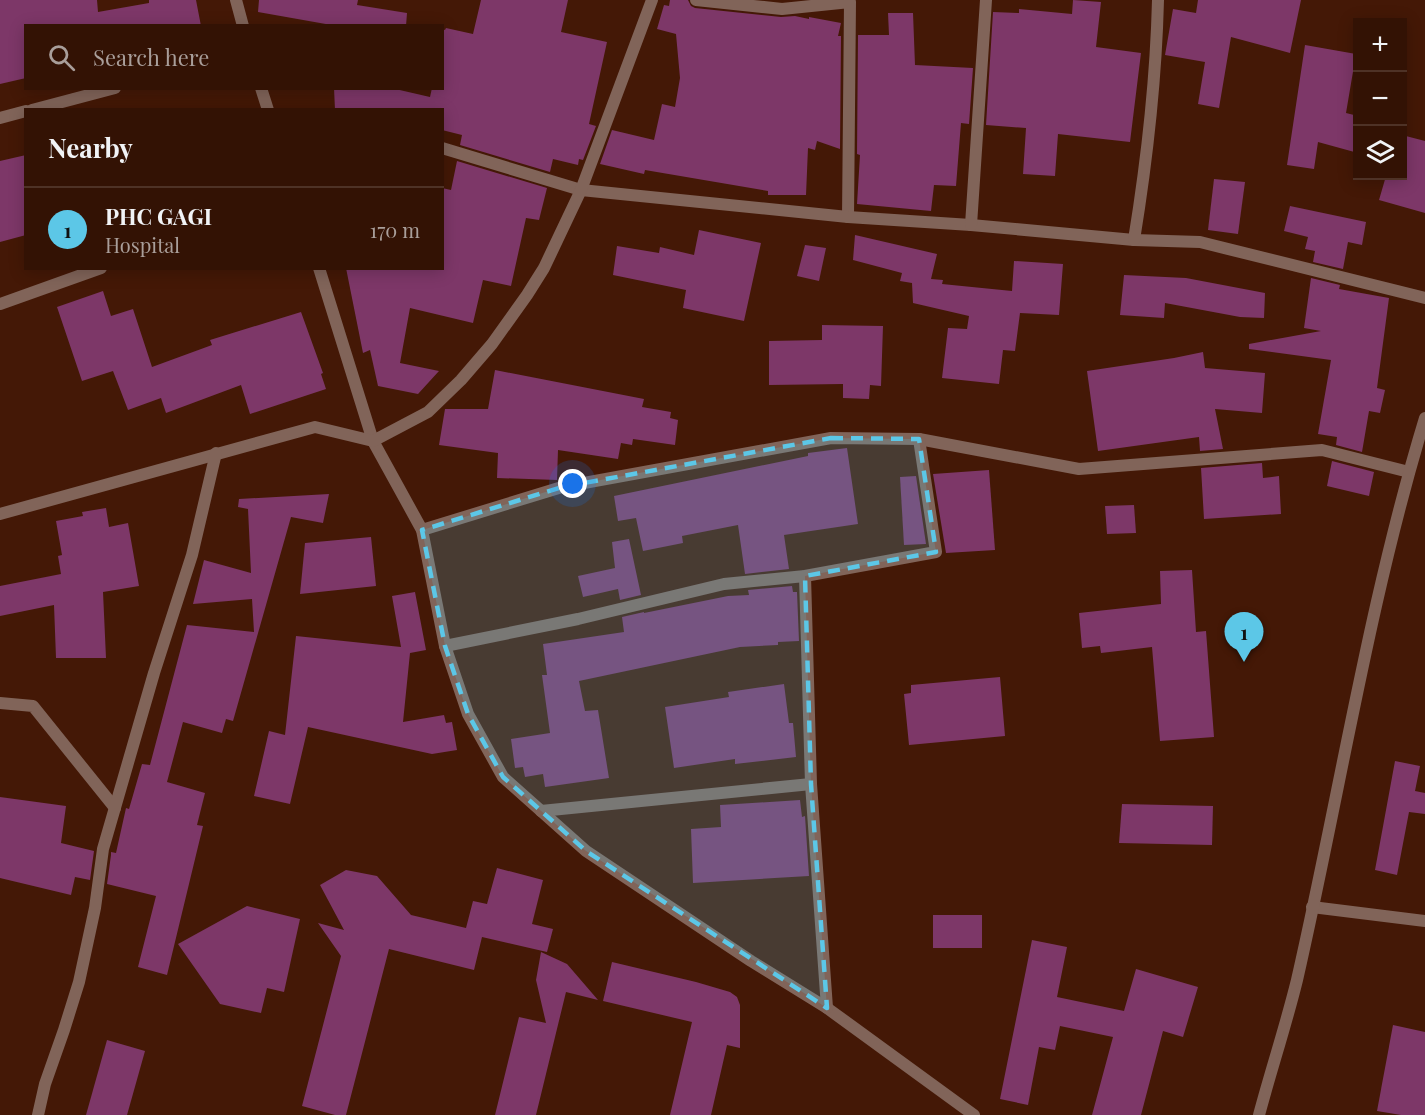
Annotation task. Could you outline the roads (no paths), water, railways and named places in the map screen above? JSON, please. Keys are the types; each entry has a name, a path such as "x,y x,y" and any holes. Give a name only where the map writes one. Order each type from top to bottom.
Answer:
{"street":[{"path":"236,0 242,24"},
{"path":"0,514 315,427 373,441 428,412 461,380 492,344 544,268 581,190 652,0"},
{"path":"696,0 782,9 850,2 848,217"},
{"path":"971,225 986,0"},
{"path":"1134,240 1151,124 1158,0"},
{"path":"40,108 107,90"},
{"path":"262,90 267,108"},
{"path":"0,118 24,112"},
{"path":"444,149 581,190 848,217 971,225 1134,240 1200,242 1425,298"},
{"path":"0,304 95,270"},
{"path":"321,270 373,441 422,530 445,646 468,714 503,777 586,851 751,961 827,1008 974,1115"},
{"path":"1259,1115 1296,981 1363,657 1409,472 1425,418"},
{"path":"422,530 574,485 831,438 919,439 1079,469 1322,450 1409,472"},
{"path":"445,646 578,619 724,584 805,576 936,552 919,439"},
{"path":"38,1115 45,1084 79,982 103,849 154,673 192,555 216,453"},
{"path":"805,576 811,784 827,1008"},
{"path":"0,703 33,706 115,808"},
{"path":"541,811 811,784"},
{"path":"1311,907 1425,921"}],"place":[{"name":"PHC GAGI","path":"1244,662"}]}
